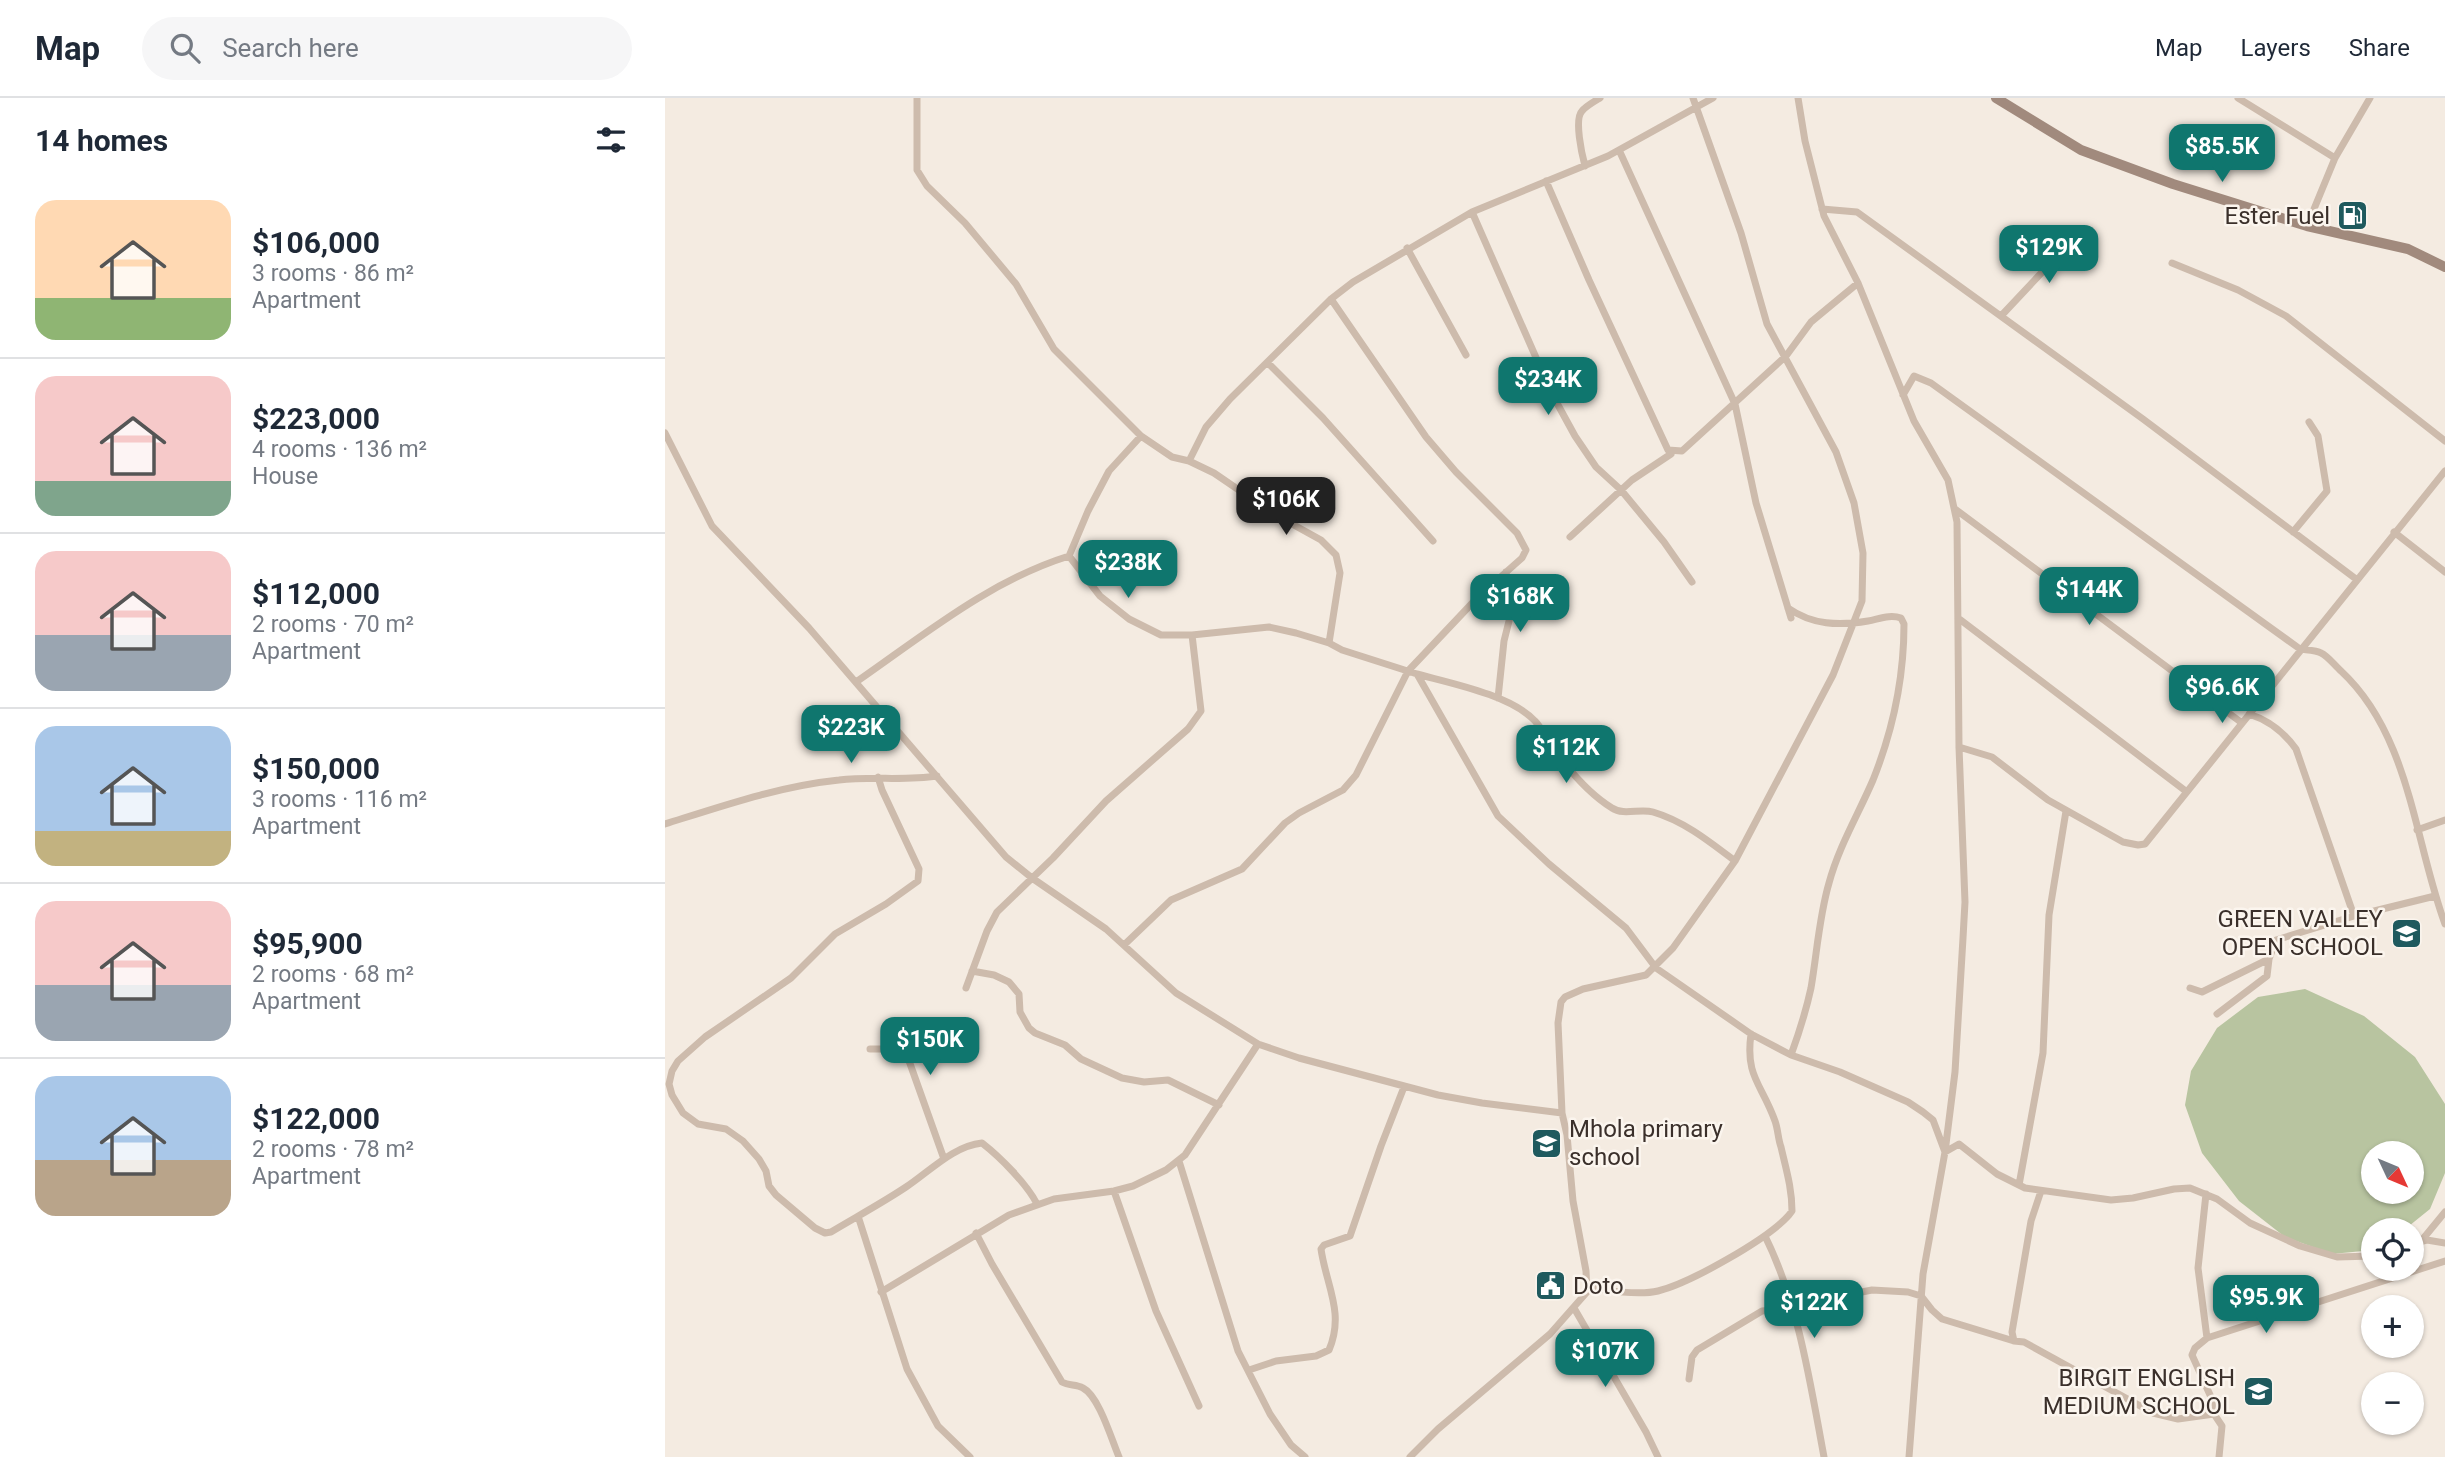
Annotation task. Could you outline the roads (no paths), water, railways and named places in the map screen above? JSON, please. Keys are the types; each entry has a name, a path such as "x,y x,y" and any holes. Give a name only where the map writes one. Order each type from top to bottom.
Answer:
{"main road":[{"path":"1996,98 2081,150 2173,184 2307,226 2408,249 2445,267"}],"street":[{"path":"917,98 917,170 927,186 965,223 1016,284 1054,349 1141,436 1172,457 1189,461 1230,483 1333,550 1340,563 1340,573 1329,643"},
{"path":"1585,166 1581,152 1579,116 1582,110 1601,98"},
{"path":"1410,1457 1438,1429 1550,1334 1587,1292 1562,1113 1558,1023 1561,1002 1565,997 1583,989 1640,978 1656,968 1673,948 1735,861 1833,676 1862,601 1863,553 1854,503 1836,452 1767,324 1741,233 1693,98"},
{"path":"1189,461 1206,427 1230,399 1331,299 1353,282 1472,212 1619,150 1713,98"},
{"path":"1798,98 1805,141 1822,209 1858,283 1914,421 1948,480 1957,522 1959,747 1965,902 1955,1072 1945,1152 1921,1296 1909,1457"},
{"path":"2238,98 2335,158"},
{"path":"2307,226 2335,158 2370,98"},
{"path":"1619,150 1735,404 1756,503 1791,618"},
{"path":"1546,181 1599,303 1671,454 1632,480 1570,537"},
{"path":"1822,209 1857,212 2143,419 2356,579"},
{"path":"1472,212 1552,394 1575,436 1596,467 1621,490 1664,542 1692,582"},
{"path":"2001,316 2046,268 2089,244"},
{"path":"1407,248 1466,355"},
{"path":"2172,263 2238,290 2285,316 2445,441"},
{"path":"1668,450 1682,451 1786,356 1811,322 1858,283"},
{"path":"1123,945 1171,900 1242,869 1293,816 1347,787 1363,763 1408,671 1478,597 1525,554 1523,541 1426,437 1331,299"},
{"path":"1268,363 1323,418 1433,541"},
{"path":"1903,395 1914,376 1931,383 2300,649 2321,653 2357,686 2377,714 2394,751 2445,924"},
{"path":"2293,532 2327,491 2318,436 2309,422"},
{"path":"665,433 712,526 856,682 1006,857 1091,918 1176,993 1258,1044 1299,1058 1404,1087 1482,1103 1562,1113"},
{"path":"856,682 956,610 1028,572 1069,556 1109,471 1141,436"},
{"path":"1959,747 1992,757 2066,811 2123,842 2145,844 2445,471"},
{"path":"1954,509 2242,723"},
{"path":"2394,533 2445,572"},
{"path":"1069,556 1100,596 1129,619 1161,635 1192,635 1269,627 1329,643 1417,674 1472,688 1498,698 1534,720 1554,750 1582,782 1612,809 1661,814 1695,832 1735,861"},
{"path":"1498,698 1504,641 1512,609 1506,572"},
{"path":"1788,608 1804,620 1835,624 1854,623 1893,615 1901,618 1904,624 1903,671 1891,727 1873,780 1842,845 1828,884 1811,987 1791,1055"},
{"path":"1958,618 2187,792"},
{"path":"966,988 994,916 1106,801 1188,729 1199,715 1192,635"},
{"path":"1417,674 1498,816 1549,864 1626,928 1656,968 1751,1034 1791,1055 1840,1072 1923,1112 1933,1120 1945,1152"},
{"path":"2249,714 2262,717 2287,737 2296,749 2354,916"},
{"path":"665,824 771,793 837,780 921,778 937,775"},
{"path":"878,777 919,869 918,881 886,904 835,934 791,978 705,1037 671,1070 669,1084 672,1095 683,1113 698,1124 726,1129 749,1147 765,1168 770,1188 784,1203 825,1233 905,1188 944,1159 974,1144 982,1143 1032,1194 1037,1204"},
{"path":"2019,1185 2043,1052 2049,915 2066,811"},
{"path":"2417,830 2445,820"},
{"path":"2217,1014 2267,976 2269,959 2276,940 2354,916 2435,896"},
{"path":"2190,988 2202,992 2269,959"},
{"path":"972,971 994,975 1009,982 1019,994 1020,1012 1029,1028 1065,1045 1081,1059 1122,1078 1144,1082 1168,1080 1219,1105"},
{"path":"1588,1285 1601,1290 1655,1292 1671,1287 1765,1236 1791,1213 1792,1194 1775,1121 1758,1089 1751,1066 1751,1034"},
{"path":"881,1292 1009,1215 1054,1199 1114,1191 1142,1182 1179,1161 1258,1044"},
{"path":"870,1049 898,1049 908,1058 944,1159"},
{"path":"1248,1370 1329,1350 1335,1331 1336,1305 1321,1249 1324,1245 1350,1236 1404,1087"},
{"path":"1945,1152 1959,1144 1986,1166 2019,1185 2041,1191 2111,1200 2182,1188 2206,1194 2250,1223 2300,1246 2337,1257 2361,1256"},
{"path":"1179,1161 1232,1332 1248,1370 1270,1415 1291,1445 1305,1457"},
{"path":"1114,1191 1156,1311 1199,1406"},
{"path":"2014,1341 2012,1332 2031,1221 2041,1191"},
{"path":"2206,1194 2198,1268 2207,1338"},
{"path":"2424,1238 2445,1212"},
{"path":"857,1216 907,1369 938,1426 969,1457"},
{"path":"976,1233 1062,1382 1081,1387 1090,1394 1119,1457"},
{"path":"1765,1236 1780,1266 1794,1309 1824,1457"},
{"path":"2424,1240 2445,1243"},
{"path":"2219,1457 2223,1426 2214,1414 2215,1406 2192,1355 2195,1348 2207,1338 2445,1261"},
{"path":"1689,1379 1692,1357 1701,1347 1762,1311 1794,1309 1833,1297 1872,1290 1908,1292 1921,1296 1942,1319 2024,1342 2154,1413 2178,1419 2214,1414"},
{"path":"1574,1308 1658,1457"}],"place":[{"name":"Ester Fuel","path":"2353,216"},
{"name":"GREEN VALLEY OPEN SCHOOL","path":"2406,933"},
{"name":"Mhola primary school","path":"1546,1143"},
{"name":"Doto","path":"1550,1286"},
{"name":"BIRGIT ENGLISH MEDIUM SCHOOL","path":"2258,1392"}]}
